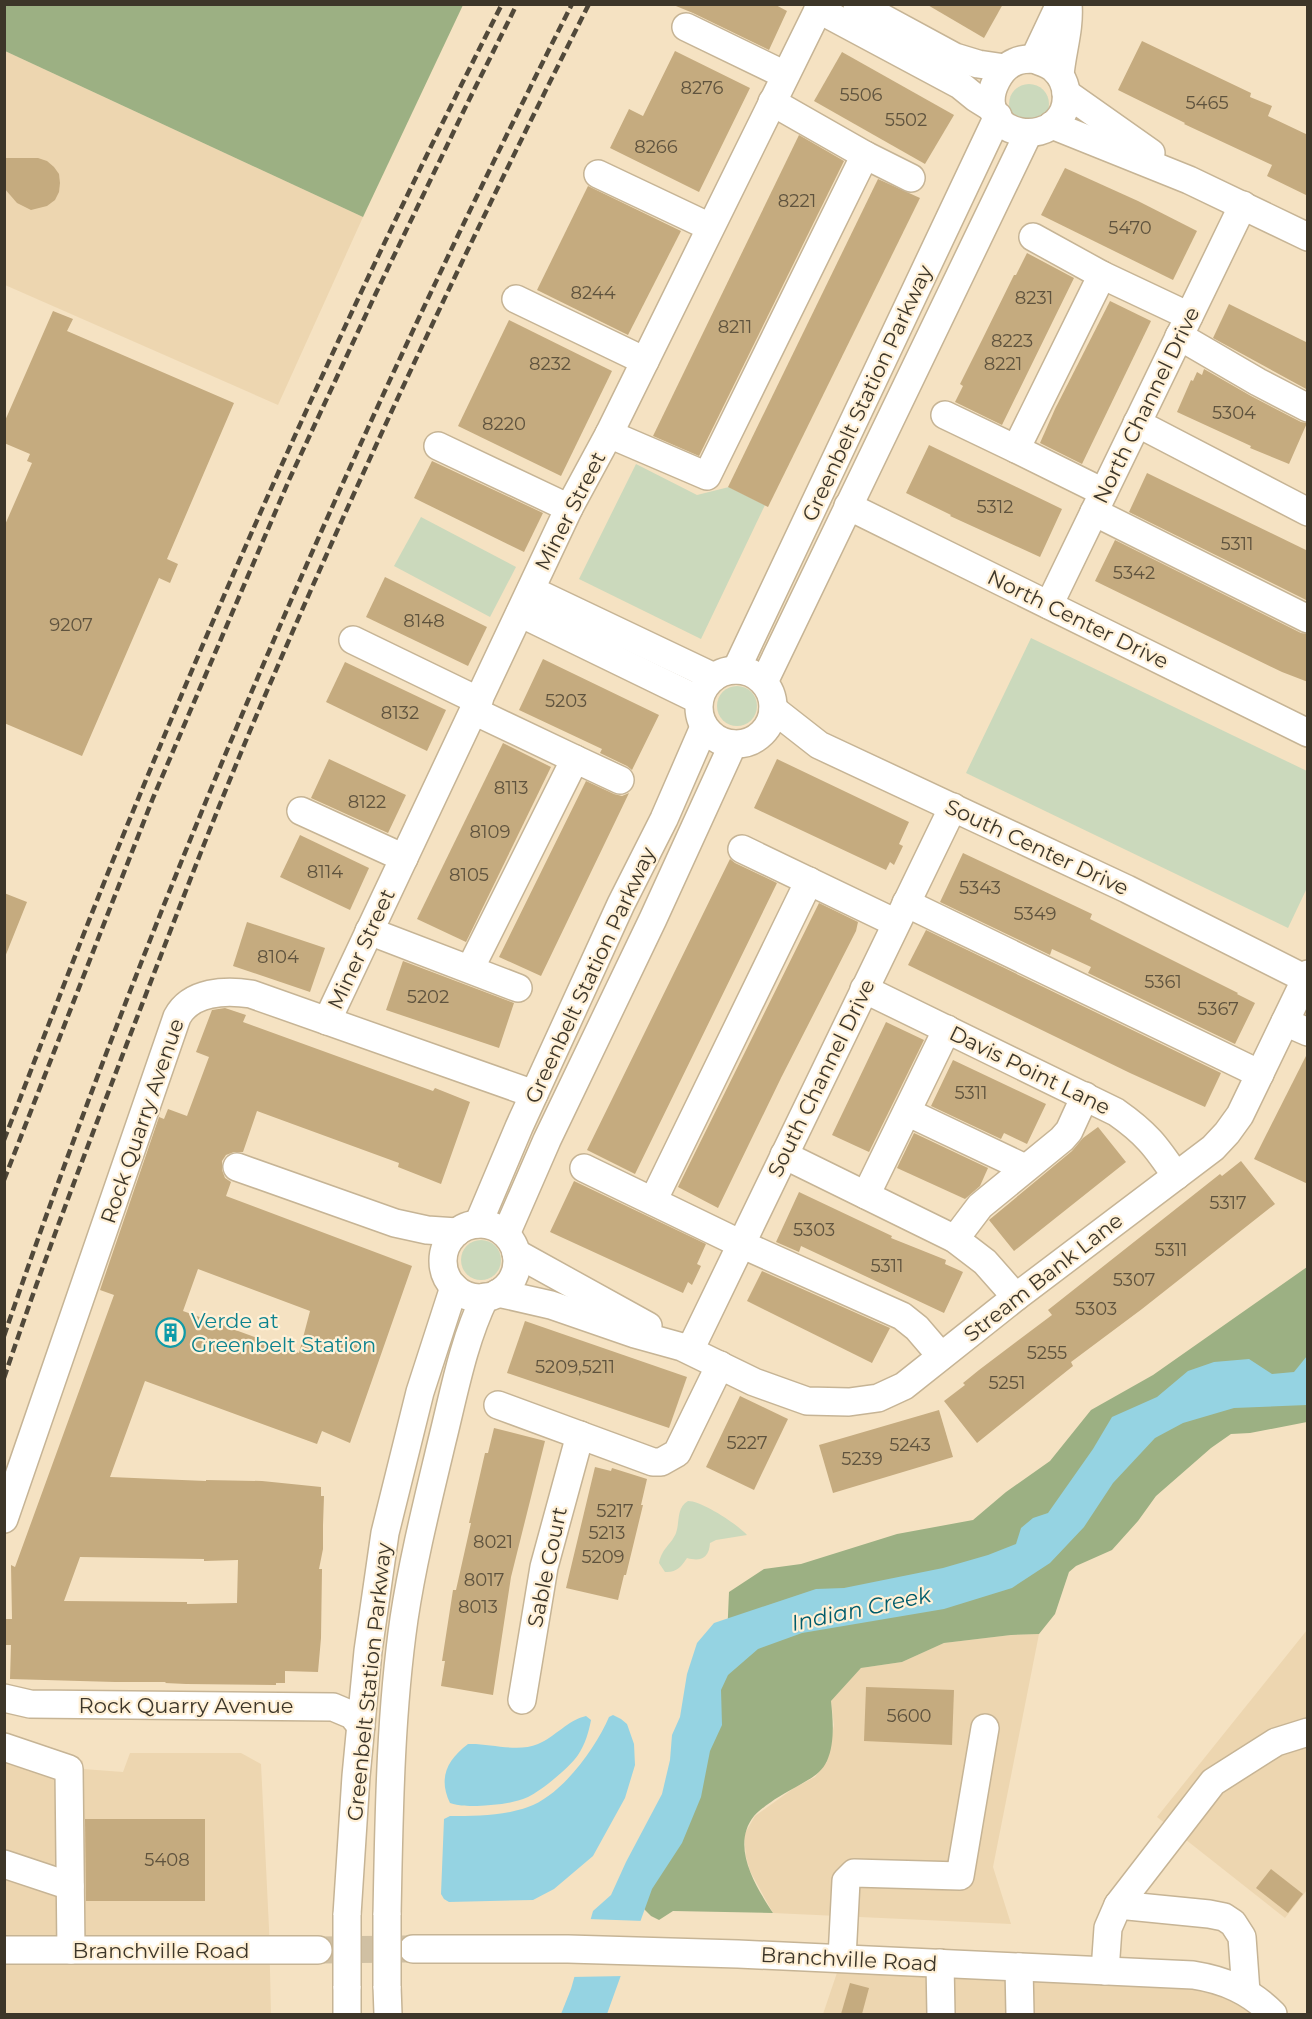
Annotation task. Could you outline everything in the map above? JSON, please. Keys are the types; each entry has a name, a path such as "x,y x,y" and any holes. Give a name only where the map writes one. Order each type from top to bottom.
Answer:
{"street":[{"path":"857,4 955,57 978,64 1005,68"},
{"path":"1034,59 1059,4"},
{"path":"819,7 960,85 995,112 1006,126 1015,131 1040,129 1056,122 1064,112 1062,58 1069,23 1068,4"},
{"name":"Miner Street","path":"327,1021 569,508 609,434 819,7"},
{"path":"686,27 785,75"},
{"path":"995,112 992,94 1005,68 1015,62 1034,59 1053,67 1063,84 1189,180"},
{"path":"771,102 911,178"},
{"name":"Greenbelt Station Parkway","path":"725,674 995,112"},
{"path":"1040,129 1189,180 1308,237"},
{"name":"Greenbelt Station Parkway","path":"764,682 848,506 1040,129"},
{"path":"609,434 708,476 865,155"},
{"path":"598,174 710,227"},
{"name":"North Channel Drive","path":"1049,605 1243,205"},
{"path":"1033,237 1102,275 1184,326 1258,382 1308,408"},
{"path":"1016,449 1102,275"},
{"path":"516,299 645,361"},
{"path":"945,415 1016,449 1099,502 1308,619"},
{"path":"1137,423 1308,512"},
{"path":"438,446 569,508"},
{"name":"North Center Drive","path":"848,506 1308,733"},
{"path":"526,601 725,674 751,673 764,682 769,690 773,709 770,722 763,733 744,744 733,744 716,739 704,727 699,716 699,700 708,682 725,674"},
{"path":"526,601 699,700"},
{"path":"353,640 575,759 620,780"},
{"name":"South Center Drive","path":"773,709 819,745 1127,889 1307,977"},
{"name":"Greenbelt Station Parkway","path":"467,1228 534,1094 621,904 664,819 704,727"},
{"name":"Greenbelt Station Parkway","path":"511,1244 547,1140 653,919 733,744"},
{"path":"470,969 575,759"},
{"name":"South Channel Drive","path":"686,1348 741,1244 953,807"},
{"path":"301,812 404,858"},
{"path":"742,849 809,881 901,913 1260,1074"},
{"path":"653,1201 809,881"},
{"path":"369,931 518,988"},
{"name":"Stream Bank Lane","path":"511,1244 686,1348 782,1394 822,1403 878,1398 904,1386 1016,1297 1213,1148 1240,1115 1260,1074 1296,1027 1307,977"},
{"name":"Davis Point Lane","path":"864,989 1116,1112 1139,1128 1153,1142 1176,1176"},
{"name":"Rock Quarry Avenue","path":"4,1519 182,1008 197,999 232,991 251,994 534,1094"},
{"path":"866,1195 947,1029"},
{"path":"955,1239 980,1206 1066,1135 1085,1096"},
{"path":"907,1112 1025,1168"},
{"path":"784,1155 955,1239 985,1262 1016,1297"},
{"path":"237,1167 395,1224 427,1230 493,1226 511,1244 515,1273 509,1284 492,1295 469,1296 454,1287 446,1274 443,1260 447,1245 467,1228"},
{"path":"584,1168 741,1244 902,1316 917,1328 941,1356"},
{"path":"395,1224 443,1260"},
{"name":"Greenbelt Station Parkway","path":"347,2014 347,1915 361,1726 371,1630 386,1533 420,1392 454,1287"},
{"name":"Greenbelt Station Parkway","path":"388,2014 387,1915 390,1777 405,1618 420,1536 467,1344 492,1295"},
{"name":"Stream Bank Lane","path":"492,1295 551,1305 636,1334 686,1348"},
{"path":"498,1406 661,1462 677,1454 720,1365"},
{"name":"Sable Court","path":"522,1700 544,1567 580,1435"},
{"name":"Rock Quarry Avenue","path":"4,1698 30,1704 333,1707 352,1715 361,1726"},
{"path":"842,1959 846,1881 854,1873 960,1876 985,1728"},
{"path":"1105,1971 1109,1923 1118,1905 1213,1782 1276,1742 1308,1732"},
{"path":"4,1747 69,1769 70,1950"},
{"path":"4,1864 70,1886"},
{"path":"1118,1905 1200,1912 1224,1917 1233,1923 1242,1936 1246,1992"},
{"name":"Branchville Road","path":"413,1949 568,1949 940,1963 1211,1978 1246,1992 1273,2014"},
{"name":"Branchville Road","path":"4,1950 318,1950"},
{"path":"940,1963 941,2014"},
{"path":"1019,1967 1020,2014"}],"shaded area":[{"path":"5,51 363,217 278,405 5,285"},
{"path":"1307,1630 1307,1890 1285,1918 1157,1817"},
{"path":"1039,1634 993,1867 1011,1924 773,1913 750,1871 744,1835 755,1816 794,1788 815,1777 827,1762 834,1725 831,1701 861,1668 902,1662 944,1643"},
{"path":"5,1734 83,1761 83,1769 123,1772 130,1753 241,1753 261,1764 271,2014 5,2014"},
{"path":"842,1958 1193,1975 1273,2014 823,2014"}],"green space":[{"path":"5,4 463,5 363,217 5,51"},
{"path":"1029,84 1043,90 1049,104 1043,118 1029,124 1015,118 1009,104 1015,90"},
{"path":"636,464 697,495 729,487 765,505 701,639 579,579"},
{"path":"421,517 516,567 490,617 394,566"},
{"path":"1031,638 1307,771 1307,888 1288,928 966,773"},
{"path":"737,686 751,692 757,706 751,720 737,726 723,720 717,706 723,692"},
{"path":"481,1240 495,1246 501,1260 495,1274 481,1280 467,1274 461,1260 467,1246"},
{"path":"1307,1267 1307,1422 1250,1433 1231,1434 1211,1448 1156,1496 1138,1521 1112,1550 1076,1566 1069,1572 1055,1614 1039,1634 944,1643 902,1662 861,1668 831,1701 832,1739 830,1754 824,1766 814,1776 763,1808 754,1816 747,1828 744,1840 748,1866 759,1891 773,1913 673,1911 659,1920 651,1916 632,1897 726,1661 729,1592 764,1569 801,1564 897,1534 973,1520 1006,1492 1050,1461 1091,1410 1153,1375"},
{"path":"688,1501 719,1514 747,1535 716,1540 710,1543 708,1552 703,1558 687,1558 678,1569 665,1572 659,1563 660,1558 676,1533 680,1511"}],"water":[{"name":"Indian Creek","path":"1307,1356 1307,1405 1234,1408 1183,1423 1155,1438 1113,1483 1084,1527 1050,1563 1012,1588 944,1609 802,1633 758,1649 728,1675 721,1690 722,1725 710,1751 701,1797 682,1843 652,1889 607,2014 561,2014 571,1989 593,1911 611,1895 662,1794 670,1760 672,1735 680,1717 687,1674 697,1643 714,1623 816,1589 844,1588 943,1568 1016,1544 1021,1528 1033,1518 1048,1513 1093,1449 1112,1417 1157,1397 1188,1371 1214,1362 1249,1359 1272,1374 1294,1372"},
{"path":"613,1715 627,1724 634,1744 635,1765 625,1798 593,1856 554,1889 533,1900 449,1902 444,1899 441,1894 444,1819 450,1816 480,1816 509,1812 528,1807 553,1793 576,1770 596,1743 609,1717"},
{"path":"586,1716 591,1720 585,1742 578,1755 562,1772 534,1794 496,1805 466,1806 450,1803 445,1785 447,1770 455,1756 468,1744 512,1748 530,1747 544,1741 573,1721"}],"pier":[{"path":"588,1919 644,1921 624,1976 571,1977"}],"building":[{"path":"671,4 774,4 787,11 769,50"},
{"path":"926,4 1003,4 984,38"},
{"path":"1142,41 1251,93 1250,97 1272,106 1268,116 1308,135 1308,196 1267,176 1272,165 1118,90"},
{"path":"675,51 750,88 699,192 610,148 629,109 643,116"},
{"path":"842,52 954,115 925,164 814,101"},
{"path":"799,135 844,161 699,456 653,436"},
{"path":"4,158 38,158 47,161 59,174 59,192 55,200 47,206 31,210 17,203 4,188"},
{"path":"1065,168 1197,231 1173,280 1041,215"},
{"path":"878,179 920,198 768,507 728,487"},
{"path":"588,186 681,231 628,335 537,290"},
{"path":"1027,253 1074,278 1002,425 955,402 963,386 960,384"},
{"path":"1110,301 1151,321 1082,464 1040,443"},
{"path":"1229,304 1308,343 1308,390 1213,338"},
{"path":"53,311 73,319 67,331 234,403 167,559 178,564 170,583 159,578 82,756 4,723 4,527 32,463 27,461 30,454 4,443 4,423"},
{"path":"509,320 612,371 561,476 458,426"},
{"path":"1204,369 1251,396 1307,423 1289,464 1250,448 1251,446 1177,412 1191,380 1193,381 1197,372 1202,375"},
{"path":"929,445 1062,509 1040,557 906,493"},
{"path":"432,461 543,513 524,552 414,498"},
{"path":"1147,473 1308,551 1308,601 1129,512"},
{"path":"1115,540 1301,633 1308,634 1308,682 1282,672 1095,581"},
{"path":"385,577 487,627 468,666 366,617"},
{"path":"543,659 659,715 632,770 600,753 602,749 519,710"},
{"path":"345,662 446,710 427,751 326,702"},
{"path":"503,743 551,767 466,942 417,919"},
{"path":"329,759 406,795 388,833 311,798"},
{"path":"777,759 909,822 899,844 903,846 894,865 890,862 886,870 754,808"},
{"path":"586,781 614,794 622,796 629,793 541,976 499,957"},
{"path":"300,835 369,868 350,910 280,877"},
{"path":"963,853 1092,914 1090,919 1255,1003 1235,1044 1088,973 1091,967 1052,949 1050,955 940,902"},
{"path":"730,859 777,883 635,1174 587,1150"},
{"path":"4,893 27,902 5,957 4,957"},
{"path":"819,903 858,922 856,931 718,1208 678,1187"},
{"path":"247,922 325,948 310,992 233,966"},
{"path":"926,930 1221,1073 1205,1107 908,965"},
{"path":"403,961 514,1003 499,1048 386,1010"},
{"name":"Verde at Greenbelt Station","path":"225,1008 246,1015 243,1022 433,1091 435,1088 470,1102 441,1184 398,1167 399,1163 257,1111 243,1152 226,1155 222,1161 225,1178 231,1182 226,1196 412,1266 350,1443 322,1431 317,1444 145,1381 110,1477 262,1481 321,1487 321,1496 324,1496 323,1549 319,1569 322,1569 318,1672 285,1671 285,1683 276,1683 276,1685 10,1679 11,1645 4,1645 4,1619 12,1619 11,1565 15,1567 114,1295 100,1290 159,1117 164,1119 168,1109 187,1116 209,1057 196,1052 212,1010","holes":["198,1269 310,1311 299,1353 183,1311","80,1557 238,1560 237,1603 64,1601"]},
{"path":"886,1022 924,1040 869,1152 832,1135"},
{"path":"1308,1052 1308,1184 1254,1159"},
{"path":"953,1060 1046,1104 1027,1144 1004,1133 1001,1139 931,1106"},
{"path":"1098,1127 1126,1162 1014,1251 989,1220"},
{"path":"914,1133 988,1168 980,1186 965,1199 897,1168"},
{"path":"1241,1161 1275,1204 1071,1362 1073,1366 977,1443 944,1401 965,1385 963,1383 979,1370 1052,1315 1048,1310 1220,1174 1222,1176"},
{"path":"574,1181 706,1244 697,1264 701,1266 692,1285 688,1282 683,1293 550,1232"},
{"path":"799,1192 892,1236 891,1238 946,1260 945,1264 963,1272 944,1313 801,1246 799,1252 776,1242"},
{"path":"762,1271 890,1328 872,1363 747,1301"},
{"path":"525,1321 687,1377 669,1428 507,1373"},
{"path":"740,1396 788,1419 754,1490 706,1467"},
{"path":"939,1410 953,1457 833,1493 819,1445"},
{"path":"494,1428 545,1441 511,1577 493,1695 441,1686 445,1661 442,1661 453,1590 456,1590 485,1453 488,1453"},
{"path":"595,1467 611,1471 612,1468 647,1479 641,1505 643,1505 618,1600 566,1588"},
{"path":"866,1687 954,1690 952,1745 864,1741"},
{"path":"85,1819 205,1819 205,1901 86,1901"},
{"path":"1271,1869 1303,1894 1288,1913 1256,1888"},
{"path":"850,1983 869,1988 862,2014 841,2014"}],"tunnel":[{"path":"318,1950 408,1949"}],"railway":[{"path":"4,1140 123,835 225,593 359,296 502,4"},
{"path":"4,1180 153,798 289,480 376,293 517,4"},
{"path":"4,1336 128,996 265,660 413,330 572,4"},
{"path":"4,1378 98,1119 254,721 348,507 426,338 589,4"}],"place":[{"name":"Verde at Greenbelt Station","path":"170,1332"}]}
